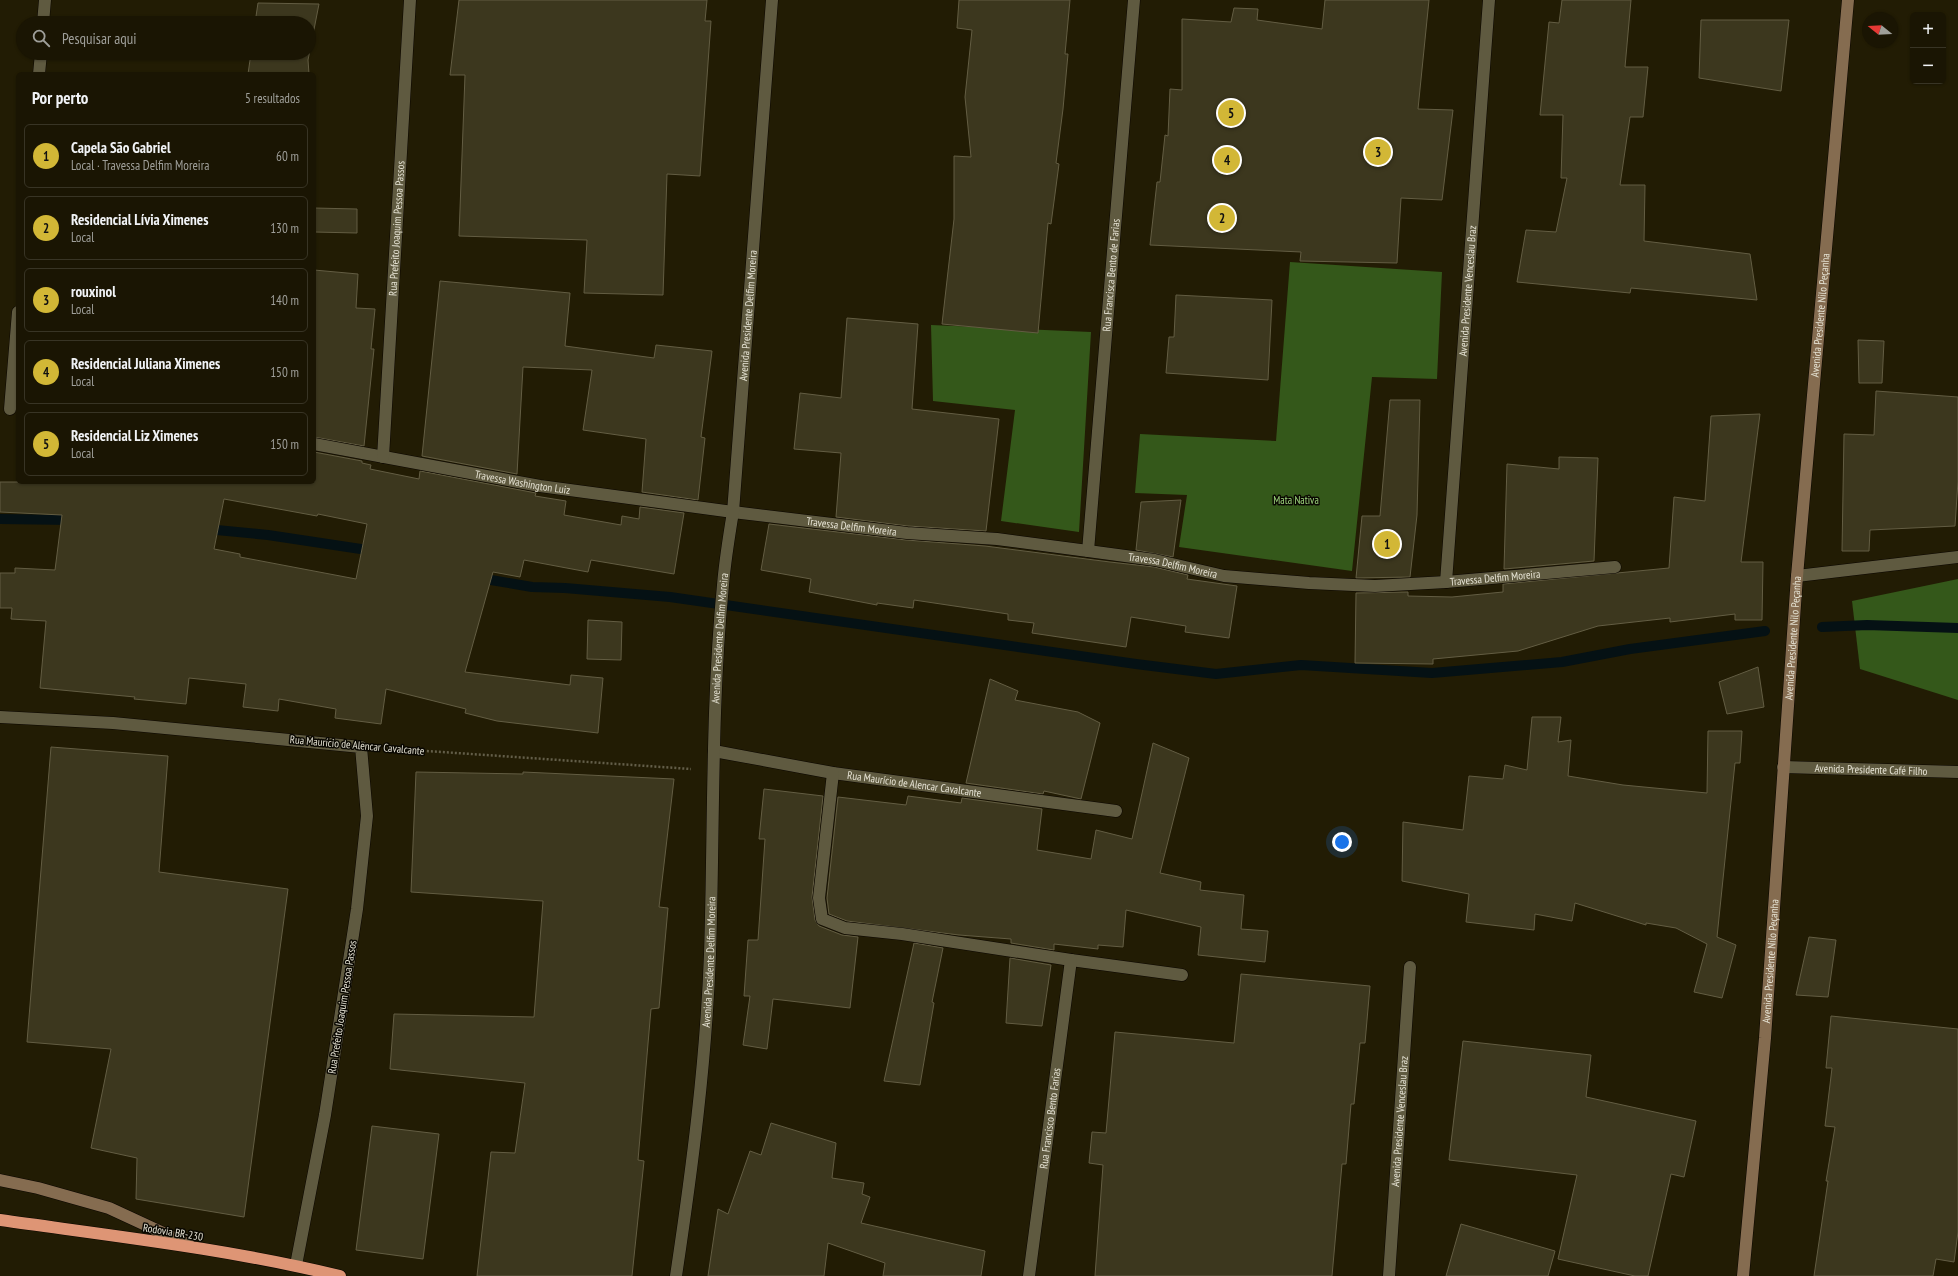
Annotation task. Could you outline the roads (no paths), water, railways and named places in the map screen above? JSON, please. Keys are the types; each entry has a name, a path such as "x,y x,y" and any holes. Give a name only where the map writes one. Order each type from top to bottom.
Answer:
{"highway":[{"name":"Rodovia BR-230","path":"0,1220 296,1265 340,1276"}],"main road":[{"name":"Avenida Presidente Nilo Peçanha","path":"1743,1276 1764,1038 1797,576 1848,0"},
{"path":"0,1180 38,1188 109,1208 198,1249"}],"street":[{"path":"44,16 45,0"},
{"name":"Rua Prefeito Joaquim Pessoa Passos","path":"383,458 410,0"},
{"name":"Avenida Presidente Delfim Moreira","path":"676,1276 693,1162 703,1065 710,955 714,751 720,620 723,583 733,512 772,0"},
{"name":"Rua Francisca Bento de Farias","path":"1088,551 1134,0"},
{"name":"Avenida Presidente Venceslau Braz","path":"1446,582 1489,0"},
{"path":"39,72 40,60"},
{"path":"9,408 16,333"},
{"name":"Travessa Washington Luiz","path":"316,444 540,486 733,512"},
{"name":"Travessa Delfim Moreira","path":"733,512 907,532 997,539 1155,560 1224,576 1309,583 1374,586 1446,582 1615,567"},
{"path":"1797,576 1958,557"},
{"name":"Rua Maurício de Alencar Cavalcante","path":"0,717 113,723 361,747"},
{"name":"Rua Prefeito Joaquim Pessoa Passos","path":"296,1265 325,1114 357,909 367,816 361,747"},
{"name":"Rua Maurício de Alencar Cavalcante","path":"714,751 833,773 1116,811"},
{"name":"Avenida Presidente Café Filho","path":"1783,767 1958,772"},
{"path":"833,773 819,898 822,919 845,928 902,934 1071,960 1182,975"},
{"name":"Rua Francisco Bento Farias","path":"1029,1276 1071,960"},
{"name":"Avenida Presidente Venceslau Braz","path":"1389,1276 1410,968"}],"waterway":[{"path":"0,519 74,520"},
{"path":"206,529 268,535 374,551"},
{"path":"479,575 491,580 532,587 565,588 670,597 1136,664 1216,674 1301,665 1432,673 1562,662 1630,649 1765,631"},
{"path":"1822,627 1867,625 1958,628"}],"place":[{"name":"Residencial Liz Ximenes","path":"1231,113"},
{"name":"rouxinol","path":"1378,152"},
{"name":"Residencial Juliana Ximenes","path":"1227,160"},
{"name":"Residencial Lívia Ximenes","path":"1222,218"},
{"name":"Capela São Gabriel","path":"1387,544"}],"park label":[{"name":"Mata Nativa","path":"1296,500"}]}
